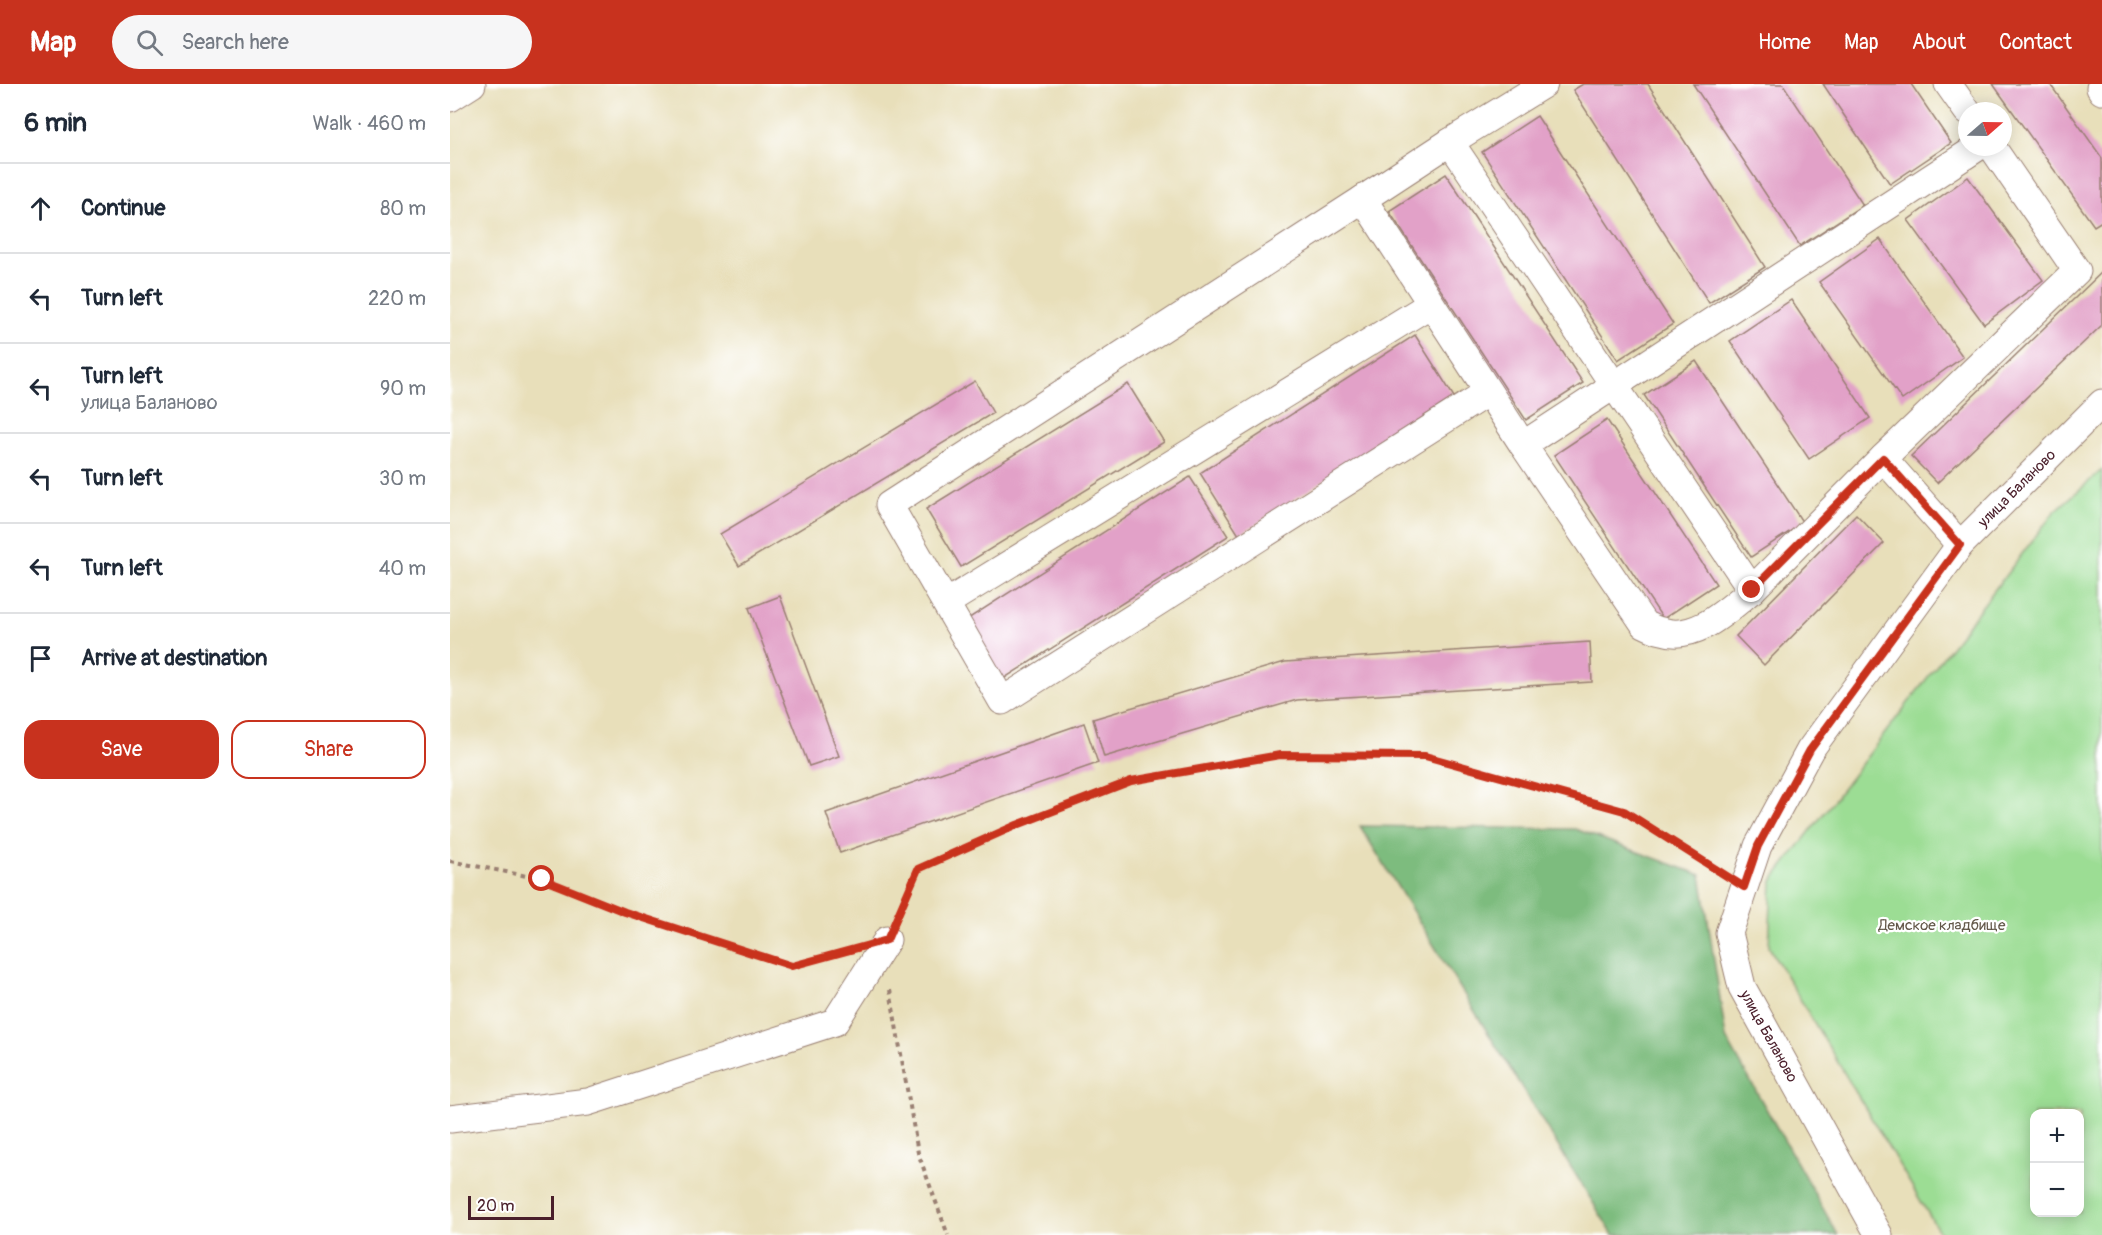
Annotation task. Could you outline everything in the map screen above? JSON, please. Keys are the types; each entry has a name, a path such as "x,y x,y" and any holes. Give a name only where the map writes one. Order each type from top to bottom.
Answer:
{"street":[{"path":"450,98 472,84"},
{"path":"1488,392 1002,701 889,505 1450,142 1544,84"},
{"path":"1948,84 1961,102"},
{"path":"1450,142 1752,590"},
{"path":"1523,445 1964,156"},
{"path":"1364,199 1488,392 1644,624 1664,632 1683,633 1705,626 1752,590 1883,458 2077,271 1998,156"},
{"path":"946,603 1431,304"},
{"name":"улица Баланово","path":"1879,1235 1742,987 1729,933 1758,846 1810,750 1960,545 2102,403"},
{"path":"1883,458 1960,545"},
{"path":"450,1119 588,1102 835,1022 887,940"}],"path":[{"path":"450,861 542,879 625,912 792,966 887,940 918,869 1017,825 1131,781 1280,755 1425,756 1624,811 1744,887"},
{"path":"890,986 918,1153 948,1235"}],"green space":[{"name":"Демское кладбище","path":"2102,470 2102,1235 1941,1235 1769,947 1772,881 2054,512"},
{"path":"1360,826 1575,829 1701,875 1726,1038 1838,1235 1613,1235"}],"building":[{"path":"1583,84 1648,84 1765,267 1709,303 1573,90"},
{"path":"1693,84 1783,84 1863,205 1800,246"},
{"path":"1823,84 1911,84 1951,143 1890,184"},
{"path":"1993,84 2050,84 2102,158 2102,221 2094,226 2012,111 2012,102 2006,102"},
{"path":"1537,116 1673,324 1618,360 1482,152"},
{"path":"1446,174 1583,383 1526,420 1389,211"},
{"path":"1968,177 2043,280 1984,324 1908,220"},
{"path":"1880,239 1963,357 1902,400 1819,282"},
{"path":"2102,272 2102,325 1937,483 1911,456"},
{"path":"1791,300 1870,418 1809,459 1730,341"},
{"path":"1415,335 1454,397 1239,535 1200,473"},
{"path":"1696,361 1803,523 1751,557 1644,395"},
{"path":"975,381 993,413 739,566 720,534"},
{"path":"1128,384 1164,442 961,567 926,509"},
{"path":"1607,420 1716,584 1663,619 1554,455"},
{"path":"1190,477 1228,536 1000,681 963,622"},
{"path":"1856,514 1884,543 1764,665 1736,636"},
{"path":"780,596 839,756 809,766 749,608"},
{"path":"1590,642 1592,682 1297,700 1104,757 1093,719 1285,662"},
{"path":"1084,723 1098,763 840,853 826,813"}],"route":[{"path":"542,879 625,912 792,966 887,940 918,869 1017,825 1131,781 1280,755 1425,756 1624,811 1744,887 1758,846 1810,750 1960,545 1883,458 1752,590"}]}
